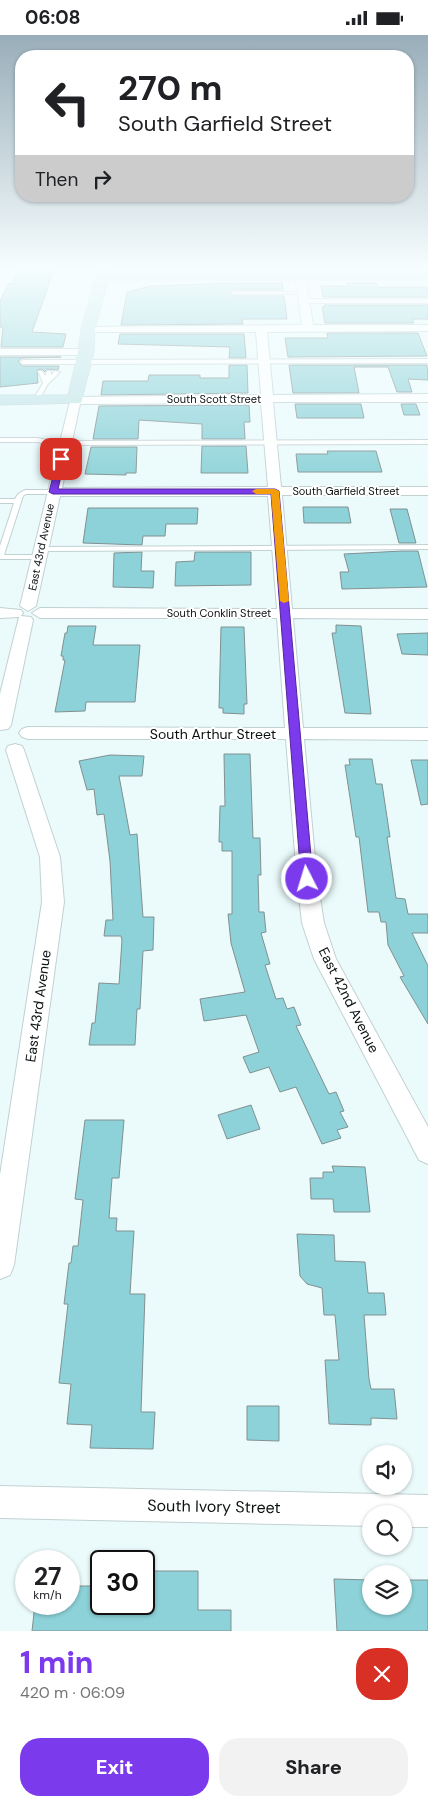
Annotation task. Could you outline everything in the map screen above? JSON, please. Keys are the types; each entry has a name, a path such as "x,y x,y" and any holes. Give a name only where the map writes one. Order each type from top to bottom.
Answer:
{"main road":[{"path":"75,401 87,342"},
{"path":"36,400 61,394 80,380"},
{"name":"South Scott Street","path":"0,400 75,401"}],"street":[{"name":"East 42nd Avenue","path":"262,342 313,923 324,959 428,1152"},
{"path":"0,352 85,357"},
{"name":"South Scott Street","path":"75,401 428,398"},
{"name":"East 43rd Avenue","path":"1,725 22,613 40,553 75,401"},
{"name":"South Garfield Street","path":"53,492 428,491"},
{"name":"South Conklin Street","path":"22,613 428,614"},
{"name":"South Arthur Street","path":"1,725 14,742 295,734 428,734"},
{"name":"East 43rd Avenue","path":"0,1265 53,902 50,857 14,742"},
{"name":"South Ivory Street","path":"0,1502 428,1511"}],"lane":[{"path":"23,362 41,367 58,367 85,357 264,362 428,361"},
{"path":"41,367 46,383"},
{"path":"46,383 50,367"},
{"path":"36,400 58,367"},
{"path":"0,440 65,443 428,442"},
{"path":"53,492 25,492 16,501 0,557 40,553 280,547 428,547"},
{"path":"0,501 16,501"}],"building":[{"path":"1,342 64,342 63,347 1,347"},
{"path":"118,342 245,342 246,358 229,358 230,347 118,344"},
{"path":"286,342 422,342 427,356 288,357"},
{"path":"0,357 61,357 22,358 18,361 22,366 59,366 58,370 47,369 45,372 42,369 37,370 38,383 0,387"},
{"path":"229,365 247,365 248,393 101,395 103,381 148,381 149,375 200,375 200,378 229,378"},
{"path":"289,365 427,365 428,380 408,379 412,392 397,392 388,367 354,367 359,393 293,393"},
{"path":"295,404 361,404 364,418 297,418"},
{"path":"401,404 416,404 420,415 404,415"},
{"path":"249,405 250,422 244,422 245,439 202,439 202,424 139,420 138,439 93,439 99,406"},
{"path":"202,446 246,446 248,473 201,473"},
{"path":"91,447 137,447 136,473 126,473 126,475 85,474"},
{"path":"327,451 376,451 382,472 298,472 296,454 328,454"},
{"path":"303,507 348,507 351,523 304,523"},
{"path":"88,508 198,508 197,524 166,524 165,536 143,536 142,545 83,543"},
{"path":"390,509 407,509 416,543 399,543"},
{"path":"418,551 427,587 342,589 340,572 349,572 344,554"},
{"path":"142,552 141,571 154,571 153,588 113,587 114,553"},
{"path":"195,552 251,552 251,585 175,586 176,562 194,561"},
{"path":"336,625 361,626 371,714 345,713 332,633 336,633"},
{"path":"68,626 96,626 93,645 140,645 135,702 86,702 85,711 55,712 65,660 61,656"},
{"path":"221,627 244,627 247,704 244,704 244,714 223,713 223,708 219,708"},
{"path":"428,633 428,655 402,654 397,634"},
{"path":"224,754 250,754 253,838 260,838 259,912 264,912 266,932 261,933 270,964 265,965 276,999 283,998 287,1009 294,1007 301,1025 296,1026 329,1094 336,1092 344,1111 340,1112 348,1127 337,1130 341,1138 322,1144 296,1087 280,1092 269,1067 250,1073 243,1057 259,1052 246,1015 204,1021 200,999 245,992 231,943 228,914 232,914 232,851 222,851 222,842 219,842 220,806 225,806"},
{"path":"110,755 144,756 142,776 119,776 130,835 137,834 143,917 154,917 153,950 143,951 140,1009 137,1009 135,1045 89,1045 92,1023 95,1023 99,983 119,984 122,940 121,936 104,936 106,920 113,920 110,861 104,814 97,815 94,789 87,790 79,761"},
{"path":"349,759 372,759 376,784 382,784 396,898 405,899 408,914 428,914 428,933 412,933 428,966 428,1024 400,977 404,976 388,945 386,922 381,922 379,912 368,912 359,837 356,837 345,765 350,765"},
{"path":"411,760 428,760 428,804 421,805"},
{"path":"251,1105 260,1129 227,1139 218,1115"},
{"path":"85,1120 124,1120 119,1178 112,1178 109,1218 117,1218 116,1231 134,1231 130,1294 145,1294 141,1412 155,1412 153,1449 90,1448 92,1425 67,1424 71,1384 59,1383 68,1304 64,1304 69,1263 71,1263 73,1246 78,1246 83,1200 75,1199"},
{"path":"332,1166 365,1167 370,1212 334,1212 333,1199 311,1199 310,1178 323,1178 323,1172 334,1172"},
{"path":"297,1234 334,1235 335,1261 365,1262 368,1293 384,1293 386,1315 364,1315 369,1379 371,1389 394,1389 397,1419 371,1418 371,1425 329,1424 325,1360 339,1360 335,1315 324,1315 322,1288 307,1284 300,1276"},
{"path":"247,1406 279,1406 279,1441 247,1440"},
{"path":"155,1571 198,1571 198,1610 231,1610 231,1631 32,1631 34,1615 80,1615 80,1586 90,1586 90,1615 155,1615"},
{"path":"334,1579 362,1580 362,1615 412,1615 412,1580 428,1580 428,1631 337,1631"}],"slow traffic":[{"path":"256,491 275,491 284,601"}],"route":[{"path":"61,459 53,492 275,491 307,879"}]}
